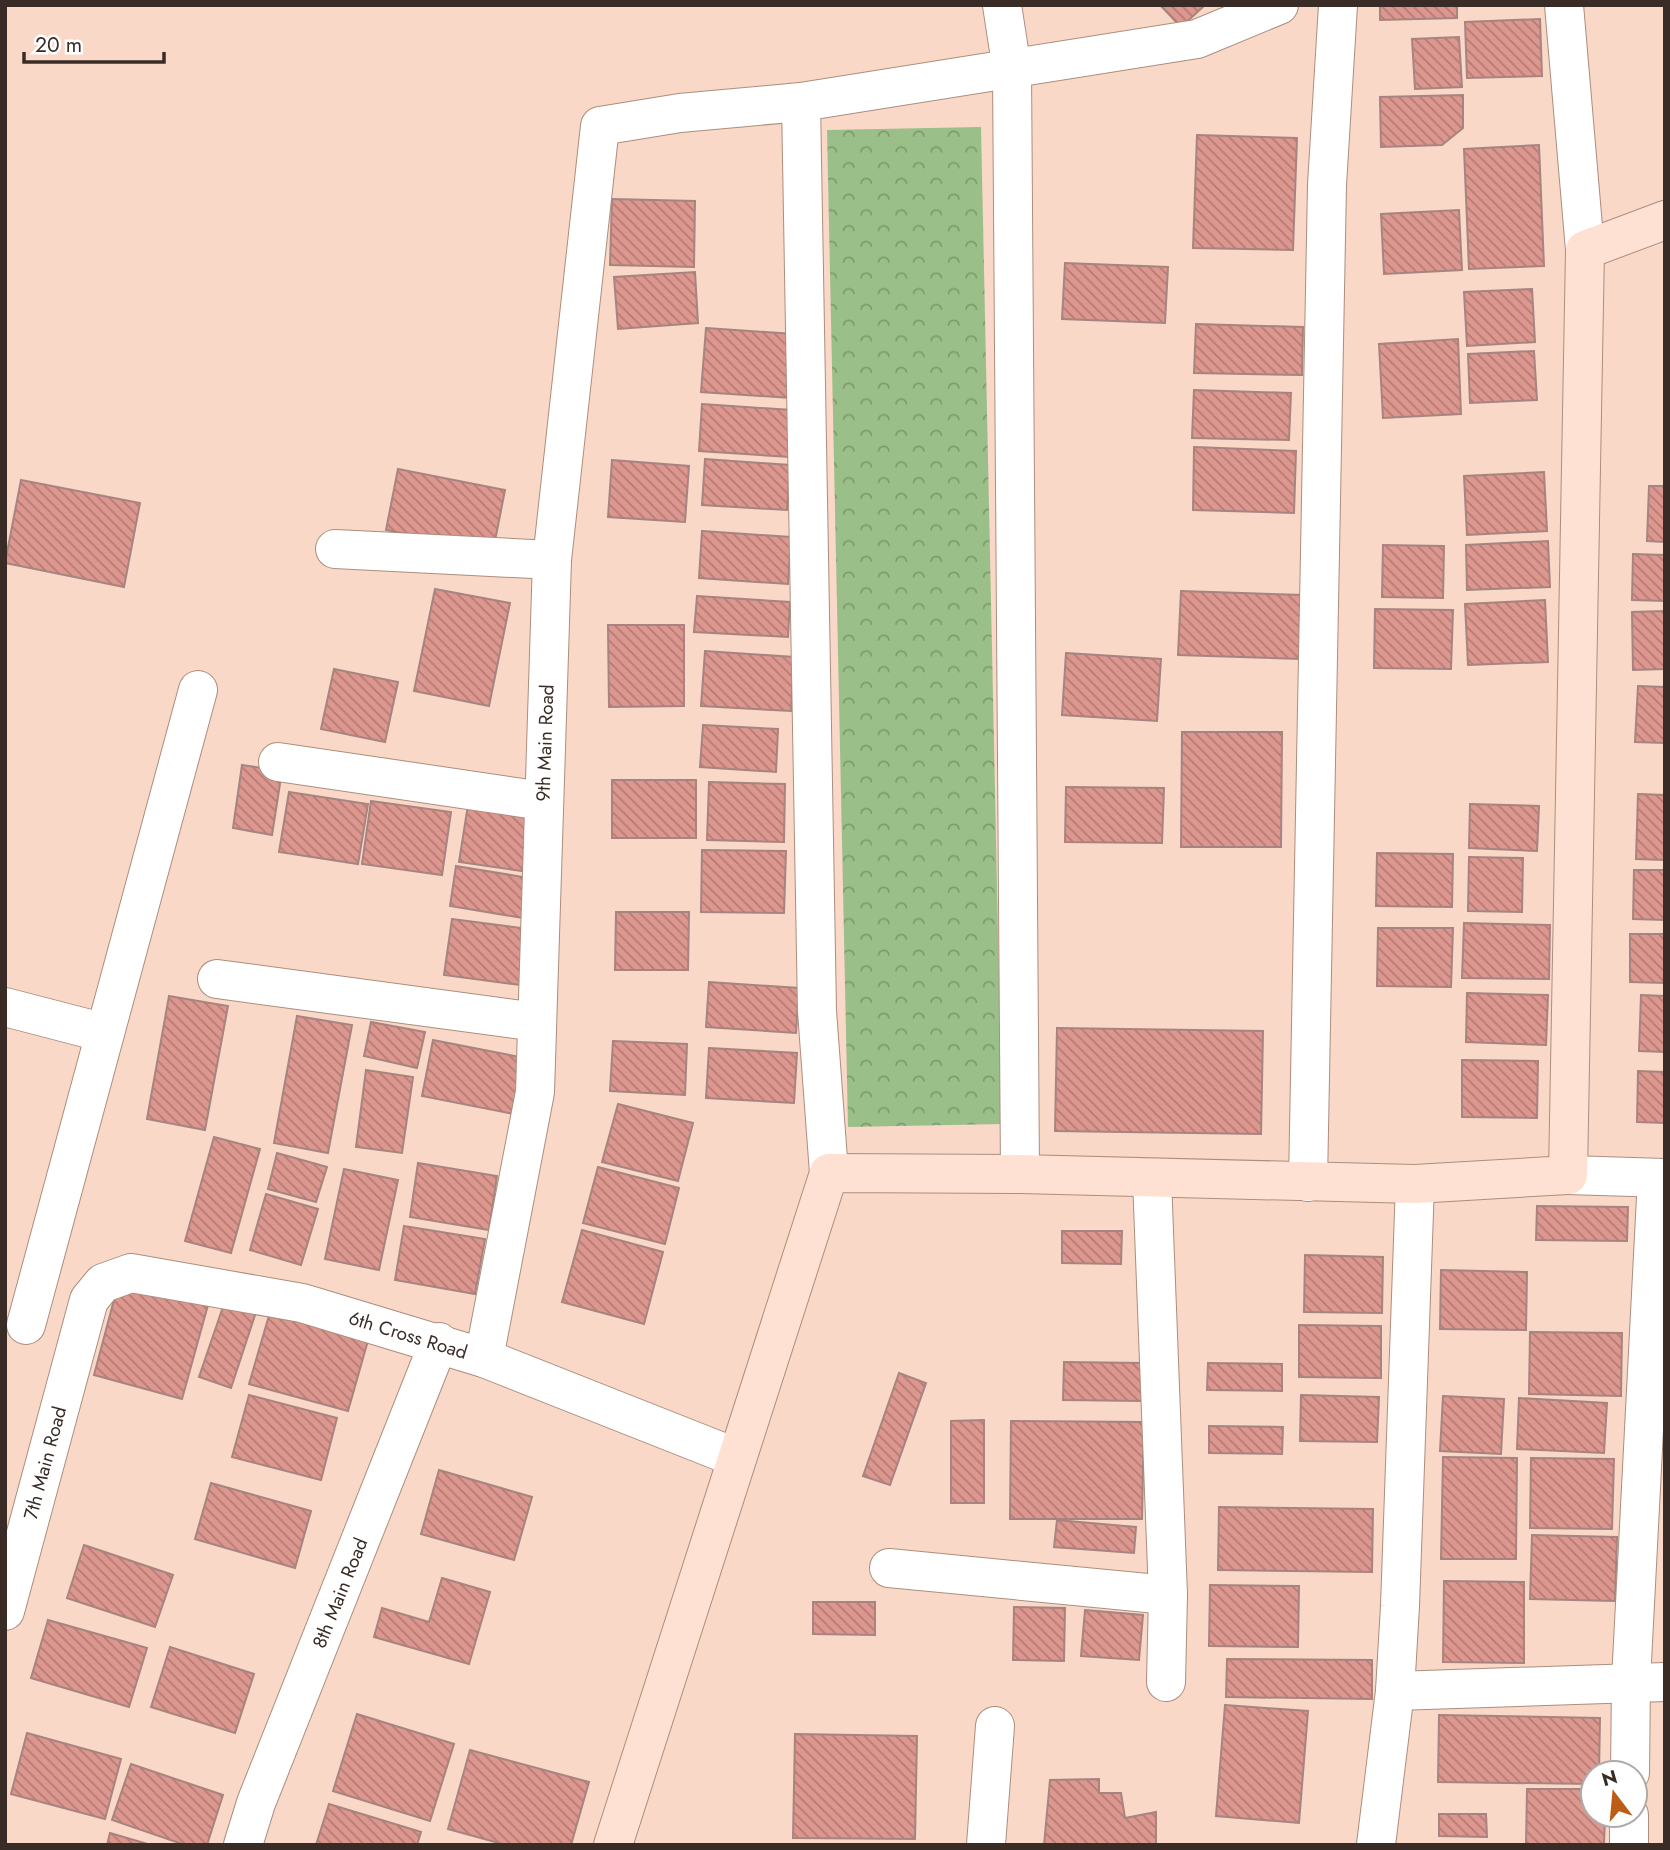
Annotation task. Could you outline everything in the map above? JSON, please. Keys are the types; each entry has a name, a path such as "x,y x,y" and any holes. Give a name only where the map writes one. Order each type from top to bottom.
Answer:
{"street":[{"path":"1002,5 1012,70 1020,1174"},
{"path":"612,1845 829,1173 817,1011 801,102 1197,39 1279,5"},
{"path":"1308,1182 1327,185 1338,5"},
{"path":"1564,5 1586,250 1568,1175"},
{"name":"9th Main Road","path":"484,1358 535,1092 552,560 600,126 680,113 801,102"},
{"path":"1586,250 1665,220"},
{"path":"335,549 552,560"},
{"path":"86,1315 16,1327 105,1034 198,690"},
{"path":"278,762 543,801"},
{"path":"217,979 537,1022"},
{"path":"5,1007 105,1034"},
{"path":"829,1173 1020,1174 1415,1184 1568,1175 1661,1178 1648,1682 1633,1759"},
{"path":"1152,1179 1168,1595 1166,1682"},
{"path":"1376,1845 1395,1691 1415,1184"},
{"name":"6th Cross Road","path":"86,1315 89,1300 103,1283 131,1273 302,1303 439,1342 484,1358 737,1458"},
{"name":"7th Main Road","path":"5,1611 86,1315"},
{"name":"8th Main Road","path":"243,1845 256,1803 439,1342"},
{"path":"889,1568 1168,1595"},
{"path":"1395,1691 1648,1682"},
{"path":"986,1845 995,1727"}],"green space":[{"path":"981,127 1002,1124 848,1127 827,130"}],"building":[{"path":"1160,5 1205,5 1181,27"},
{"path":"1380,5 1457,5 1457,18 1380,20"},
{"path":"1540,19 1542,76 1467,78 1465,22"},
{"path":"1459,37 1462,87 1415,89 1412,39"},
{"path":"1463,95 1463,128 1442,145 1381,147 1380,97"},
{"path":"1197,135 1297,138 1293,250 1193,248"},
{"path":"1539,145 1544,266 1469,269 1464,149"},
{"path":"612,199 695,201 694,267 610,265"},
{"path":"1459,210 1462,270 1384,274 1381,214"},
{"path":"1065,263 1168,267 1165,323 1062,319"},
{"path":"695,272 698,323 618,329 614,277"},
{"path":"1532,289 1535,342 1467,346 1464,292"},
{"path":"1196,324 1303,327 1302,375 1194,373"},
{"path":"706,328 794,334 790,398 701,392"},
{"path":"1458,339 1461,414 1383,418 1379,344"},
{"path":"1534,351 1537,400 1470,403 1468,354"},
{"path":"1194,390 1291,393 1289,440 1192,438"},
{"path":"702,404 792,410 789,457 699,451"},
{"path":"1194,447 1296,451 1294,513 1193,510"},
{"path":"705,459 790,465 787,510 702,505"},
{"path":"612,460 689,466 685,522 608,517"},
{"path":"398,469 505,490 493,551 386,530"},
{"path":"1544,472 1547,531 1467,535 1464,476"},
{"path":"21,480 140,503 124,587 5,563"},
{"path":"1649,486 1665,486 1665,542 1647,541"},
{"path":"702,531 791,537 788,584 699,578"},
{"path":"1548,541 1550,587 1467,590 1466,545"},
{"path":"1383,545 1444,546 1443,598 1382,597"},
{"path":"1633,554 1665,555 1665,601 1632,600"},
{"path":"435,589 510,603 489,706 414,691"},
{"path":"1181,591 1303,595 1301,659 1178,655"},
{"path":"697,596 790,602 788,637 694,632"},
{"path":"1545,600 1548,662 1468,665 1465,604"},
{"path":"1375,609 1453,610 1451,669 1374,668"},
{"path":"1665,611 1665,669 1633,670 1632,612"},
{"path":"608,625 684,625 684,706 609,707"},
{"path":"705,651 794,657 791,711 701,706"},
{"path":"1066,653 1161,659 1157,721 1062,715"},
{"path":"334,669 398,682 385,742 321,729"},
{"path":"1638,686 1665,687 1665,743 1635,742"},
{"path":"703,725 778,729 776,772 700,767"},
{"path":"1182,732 1282,732 1281,847 1181,847"},
{"path":"242,765 282,771 272,835 233,828"},
{"path":"612,780 696,780 696,838 612,838"},
{"path":"709,782 785,784 784,842 707,840"},
{"path":"1066,787 1164,788 1162,843 1065,842"},
{"path":"289,792 368,804 358,864 279,852"},
{"path":"1638,794 1665,795 1665,860 1636,859"},
{"path":"371,801 451,812 442,875 362,864"},
{"path":"1470,804 1539,806 1537,851 1469,848"},
{"path":"468,805 538,816 529,872 459,862"},
{"path":"702,850 786,851 784,913 701,912"},
{"path":"1377,853 1453,854 1452,907 1376,906"},
{"path":"1469,857 1523,858 1522,912 1468,911"},
{"path":"456,866 535,879 529,919 450,906"},
{"path":"1634,870 1665,870 1665,920 1633,919"},
{"path":"616,912 689,912 688,970 615,970"},
{"path":"452,919 536,930 528,986 444,975"},
{"path":"1464,923 1550,925 1549,979 1462,978"},
{"path":"1378,928 1453,928 1451,987 1377,986"},
{"path":"1630,934 1665,934 1665,983 1630,982"},
{"path":"709,982 799,988 796,1033 706,1027"},
{"path":"1467,993 1548,995 1546,1045 1466,1042"},
{"path":"1641,995 1665,996 1665,1052 1639,1051"},
{"path":"169,996 228,1006 205,1130 147,1119"},
{"path":"297,1016 352,1025 328,1153 274,1143"},
{"path":"371,1022 425,1032 417,1068 364,1056"},
{"path":"1057,1028 1263,1031 1261,1134 1055,1131"},
{"path":"433,1040 535,1060 524,1116 422,1096"},
{"path":"613,1041 687,1044 685,1095 610,1091"},
{"path":"709,1048 797,1053 794,1103 706,1098"},
{"path":"1462,1060 1538,1061 1537,1118 1462,1117"},
{"path":"366,1070 413,1077 402,1153 356,1147"},
{"path":"1638,1071 1665,1072 1665,1123 1637,1122"},
{"path":"618,1104 693,1123 678,1181 602,1162"},
{"path":"214,1137 260,1149 231,1253 185,1241"},
{"path":"277,1153 327,1167 316,1202 268,1189"},
{"path":"418,1163 497,1176 489,1230 410,1217"},
{"path":"598,1167 679,1188 665,1244 583,1223"},
{"path":"344,1169 398,1180 379,1270 325,1259"},
{"path":"266,1194 318,1209 301,1265 250,1250"},
{"path":"1537,1206 1628,1207 1627,1241 1536,1240"},
{"path":"404,1226 485,1239 475,1294 395,1280"},
{"path":"582,1230 663,1252 644,1324 562,1302"},
{"path":"1062,1231 1122,1231 1121,1264 1062,1263"},
{"path":"1305,1255 1383,1257 1382,1313 1304,1312"},
{"path":"1441,1270 1527,1272 1526,1330 1440,1329"},
{"path":"119,1281 208,1305 182,1399 94,1375"},
{"path":"225,1301 256,1312 231,1388 199,1377"},
{"path":"273,1302 371,1330 348,1411 249,1384"},
{"path":"1299,1325 1381,1326 1381,1378 1299,1377"},
{"path":"1530,1332 1622,1333 1621,1396 1529,1394"},
{"path":"1064,1362 1143,1363 1142,1401 1063,1400"},
{"path":"1208,1363 1282,1364 1282,1391 1207,1390"},
{"path":"899,1373 926,1383 890,1485 863,1476"},
{"path":"249,1395 337,1418 321,1480 232,1457"},
{"path":"1301,1395 1379,1397 1377,1442 1300,1441"},
{"path":"1443,1396 1504,1399 1501,1454 1440,1451"},
{"path":"1519,1398 1607,1403 1604,1453 1517,1449"},
{"path":"984,1420 984,1503 951,1503 951,1421"},
{"path":"1011,1421 1144,1422 1142,1519 1010,1519"},
{"path":"1209,1426 1283,1427 1282,1454 1209,1453"},
{"path":"1443,1457 1517,1458 1516,1559 1441,1559"},
{"path":"1531,1458 1614,1459 1612,1529 1530,1528"},
{"path":"439,1470 532,1497 514,1560 421,1534"},
{"path":"211,1483 311,1511 295,1568 195,1539"},
{"path":"1219,1507 1373,1509 1372,1572 1218,1570"},
{"path":"1057,1520 1136,1527 1134,1553 1054,1547"},
{"path":"1532,1535 1617,1537 1615,1601 1530,1599"},
{"path":"84,1545 173,1575 155,1627 67,1598"},
{"path":"442,1578 490,1592 469,1664 374,1637 382,1608 429,1622"},
{"path":"1444,1581 1524,1582 1524,1663 1443,1662"},
{"path":"1210,1585 1299,1586 1298,1647 1209,1646"},
{"path":"813,1602 875,1602 875,1635 813,1634"},
{"path":"1014,1607 1065,1608 1064,1661 1013,1660"},
{"path":"1085,1610 1143,1615 1139,1660 1081,1656"},
{"path":"48,1620 147,1648 129,1707 31,1678"},
{"path":"170,1647 254,1674 235,1733 151,1707"},
{"path":"1227,1659 1372,1660 1372,1699 1226,1697"},
{"path":"1225,1705 1308,1711 1299,1823 1216,1816"},
{"path":"357,1714 454,1744 430,1821 333,1791"},
{"path":"1439,1715 1600,1718 1599,1759 1579,1759 1579,1784 1438,1782"},
{"path":"27,1733 121,1759 105,1819 11,1794"},
{"path":"795,1734 917,1736 915,1839 793,1838"},
{"path":"470,1750 589,1782 571,1845 506,1845 448,1829"},
{"path":"131,1764 223,1795 207,1845 185,1845 112,1820"},
{"path":"1099,1779 1099,1793 1121,1793 1125,1818 1156,1812 1156,1845 1044,1845 1050,1780"},
{"path":"1527,1789 1579,1789 1579,1829 1605,1829 1604,1845 1526,1845"},
{"path":"329,1804 421,1832 417,1845 316,1845"},
{"path":"1439,1814 1486,1814 1487,1837 1439,1836"},
{"path":"110,1833 151,1845 107,1845"}]}
